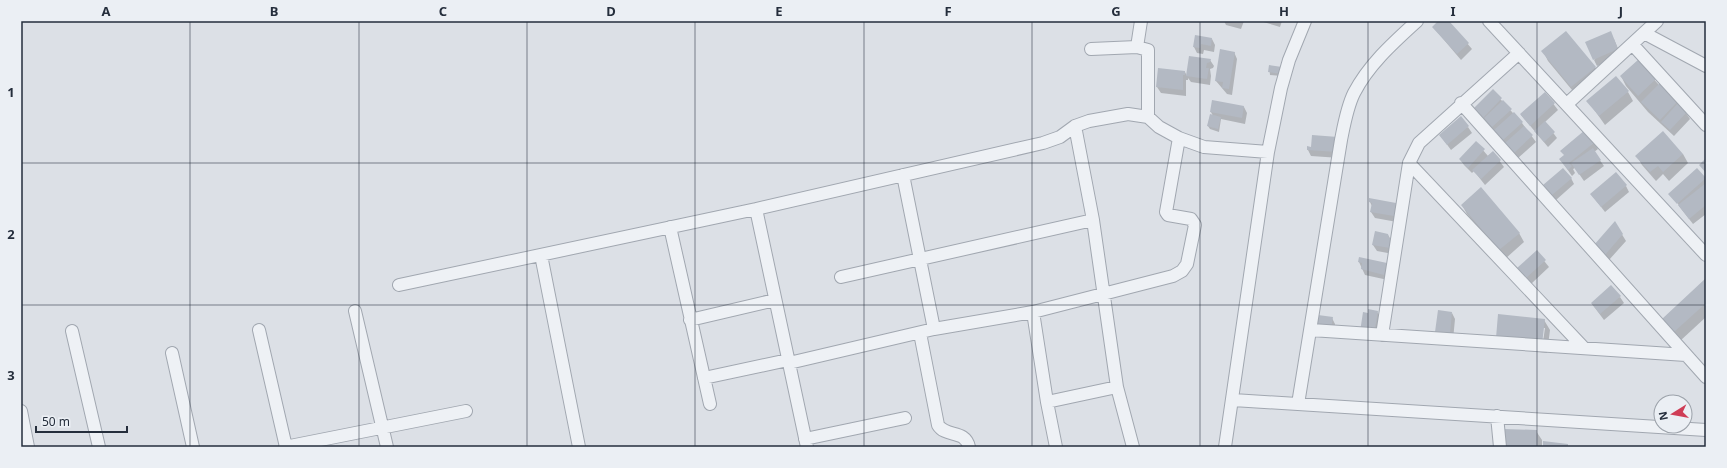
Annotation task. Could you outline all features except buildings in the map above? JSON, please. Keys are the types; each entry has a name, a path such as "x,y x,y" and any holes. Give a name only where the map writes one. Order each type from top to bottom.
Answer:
{"street":[{"path":"1137,47 1141,21"},
{"path":"1225,447 1268,152 1281,88 1289,60 1305,21"},
{"path":"1298,404 1341,140 1354,94 1368,70 1417,21"},
{"path":"1489,21 1706,255"},
{"path":"1567,104 1657,21"},
{"path":"1644,33 1706,66"},
{"path":"1632,44 1706,125"},
{"path":"1091,49 1145,48 1149,54 1148,117"},
{"path":"1382,335 1409,163 1419,143 1461,103 1519,53"},
{"path":"1461,103 1706,377"},
{"path":"399,285 756,208 1043,142 1060,137 1075,126 1109,116 1128,114 1148,117 1159,127 1179,138 1204,147 1268,152"},
{"path":"1075,126 1093,220 1117,387 1133,447"},
{"path":"704,378 934,330 1033,312 1173,276 1182,271 1187,264 1195,225 1194,221 1168,215 1166,212 1179,138"},
{"path":"1409,163 1584,348"},
{"path":"903,175 934,330"},
{"path":"756,208 806,443 905,418"},
{"path":"841,277 1093,220"},
{"path":"670,227 710,404"},
{"path":"541,254 579,447"},
{"path":"690,320 775,300"},
{"path":"355,312 387,447"},
{"path":"1033,312 1046,402 1056,447"},
{"path":"259,330 286,447 466,411"},
{"path":"1311,330 1686,355"},
{"path":"72,331 99,447"},
{"path":"920,333 938,425 940,429 945,432 962,435 966,438 969,447"},
{"path":"172,353 193,447"},
{"path":"1046,402 1117,387"},
{"path":"1233,400 1706,430"},
{"path":"21,411 28,447"},
{"path":"1497,416 1500,447"}]}
